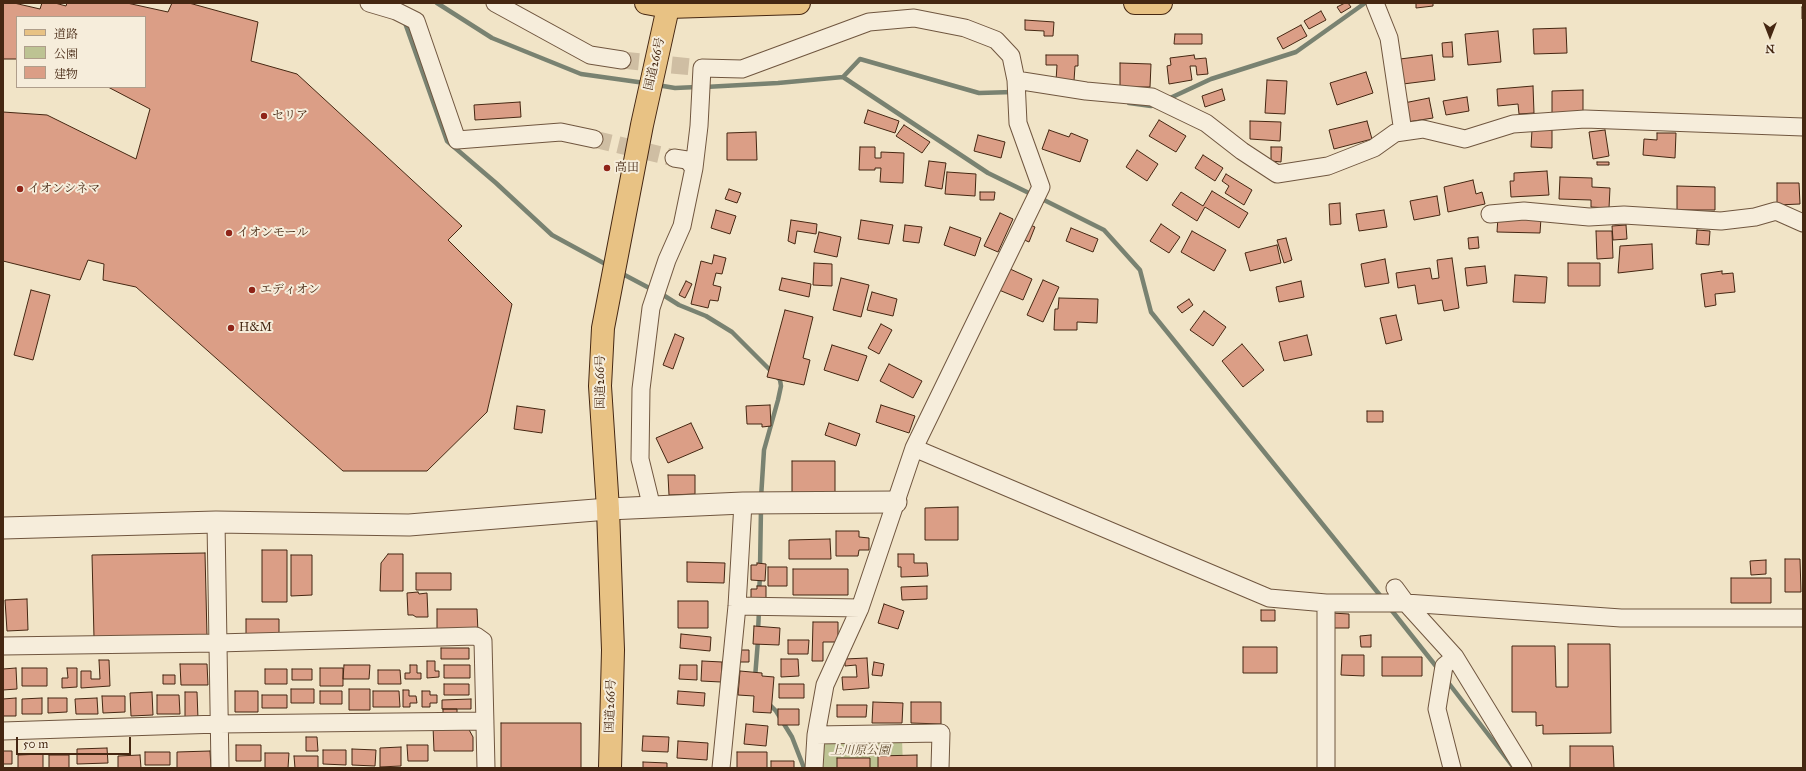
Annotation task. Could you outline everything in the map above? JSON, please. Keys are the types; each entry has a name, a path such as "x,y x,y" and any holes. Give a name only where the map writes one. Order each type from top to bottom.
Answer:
{"main road":[{"path":"646,3 669,5 799,3"},
{"path":"1135,3 1161,3"},
{"name":"国道266号","path":"610,768 613,650 608,509 600,386 602,328 642,125 669,5"}],"street":[{"path":"369,3 396,11 416,21 457,140 561,132 594,139"},
{"path":"495,3 590,54 622,60"},
{"path":"1375,3 1389,38 1403,132"},
{"path":"652,508 640,459 641,389 651,308 667,260 682,226 694,168 699,126 702,68 742,69 869,22 914,18 965,28 996,40 1011,56 1016,80 1018,123 1041,187 914,448 860,608 825,685 816,735 814,768"},
{"path":"1016,80 1086,91 1152,97 1206,123 1242,151 1277,174 1328,166 1374,148 1395,133 1423,129 1466,139 1513,124 1585,119 1803,127"},
{"path":"674,158 687,160 694,168"},
{"path":"1490,214 1524,211 1589,218 1624,215 1721,221 1755,218 1776,211 1803,223"},
{"path":"914,448 1269,598 1326,603 1406,603 1621,618 1803,618"},
{"path":"3,528 216,522 409,525 608,509 743,503 896,502"},
{"path":"721,768 738,606 743,503"},
{"path":"216,522 220,768"},
{"path":"1395,588 1406,603 1454,657 1522,768"},
{"path":"1326,603 1326,768"},
{"path":"738,606 860,608"},
{"path":"3,646 217,643 476,636 483,641 486,768"},
{"path":"1452,768 1437,709 1444,666 1454,657"},
{"path":"3,731 219,724 485,721"},
{"path":"816,735 940,733 940,768"}],"green space":[{"name":"上川原公園","path":"820,735 902,738 903,768 818,768"}],"building":[{"name":"イオンモール","path":"3,3 14,3 40,9 42,3 55,3 66,6 67,3 127,3 168,12 172,3 189,3 258,22 251,61 297,74 462,226 448,240 512,304 487,412 427,471 343,471 136,287 103,280 104,264 88,260 80,280 3,261"},
{"path":"1348,3 1351,7 1341,13 1337,7"},
{"path":"1416,3 1433,3 1433,6 1416,8"},
{"path":"1803,7 1803,19 1802,19"},
{"path":"1321,11 1326,20 1309,29 1304,21"},
{"path":"1025,20 1054,22 1053,36 1044,36 1044,31 1025,30"},
{"path":"1301,25 1307,36 1283,49 1277,38"},
{"path":"1566,28 1567,53 1534,54 1533,29"},
{"path":"1498,31 1501,62 1468,65 1465,34"},
{"path":"1175,34 1202,34 1202,44 1174,44"},
{"path":"1452,42 1453,57 1443,57 1442,43"},
{"path":"1046,55 1078,55 1078,66 1075,66 1074,81 1056,81 1057,65 1046,65"},
{"path":"1194,55 1195,59 1206,58 1208,74 1197,75 1196,66 1190,66 1192,80 1169,84 1167,66 1171,65 1170,58"},
{"path":"1432,55 1435,80 1403,84 1400,59"},
{"path":"3,59 16,59 16,88 110,88 150,109 136,159 47,115 3,112"},
{"path":"1120,63 1151,64 1150,87 1120,87"},
{"path":"1366,72 1373,93 1337,105 1330,83"},
{"path":"1267,80 1287,81 1285,114 1265,113"},
{"path":"1533,86 1534,113 1519,114 1518,104 1498,106 1497,89"},
{"path":"1222,89 1225,100 1205,107 1202,96"},
{"path":"1583,90 1583,114 1552,114 1552,91"},
{"path":"1467,97 1469,111 1446,115 1443,101"},
{"path":"1429,98 1433,118 1407,122 1404,103"},
{"path":"520,102 521,117 475,120 474,105"},
{"path":"868,110 899,121 895,133 864,123"},
{"path":"1159,120 1186,136 1176,152 1149,136"},
{"path":"1250,121 1281,122 1280,141 1250,139"},
{"path":"1367,121 1372,139 1334,149 1329,130"},
{"path":"904,125 930,142 922,153 896,136"},
{"path":"1049,130 1069,137 1071,133 1088,140 1080,162 1042,149"},
{"path":"1532,130 1552,130 1552,148 1531,147"},
{"path":"1605,130 1609,156 1593,159 1589,132"},
{"path":"756,132 757,160 727,160 727,133"},
{"path":"1657,133 1676,133 1675,158 1643,155 1644,139 1657,140"},
{"path":"978,135 1005,142 1001,158 974,151"},
{"path":"860,147 875,147 875,158 881,158 881,152 904,153 903,183 880,182 881,168 875,168 875,170 859,170"},
{"path":"1271,147 1282,147 1281,162 1271,161"},
{"path":"1137,150 1158,164 1147,181 1126,167"},
{"path":"1203,155 1223,168 1215,181 1195,168"},
{"path":"929,161 946,163 942,189 925,186"},
{"path":"1597,162 1609,162 1609,165 1597,165"},
{"path":"1547,171 1549,195 1511,197 1510,181 1514,181 1514,173"},
{"path":"947,172 976,174 975,196 945,194"},
{"path":"1226,174 1252,190 1244,205 1225,193 1229,186 1222,181"},
{"path":"1560,177 1592,178 1592,187 1610,188 1609,208 1591,207 1591,200 1559,199"},
{"path":"1473,180 1476,194 1482,192 1485,204 1448,212 1444,187"},
{"path":"1777,183 1799,183 1800,204 1777,205"},
{"path":"1677,186 1715,187 1715,210 1677,210"},
{"path":"729,189 741,193 737,203 725,199"},
{"path":"1212,191 1248,213 1239,228 1205,207 1197,221 1172,205 1181,192 1203,206"},
{"path":"980,192 995,192 994,200 980,200"},
{"path":"1437,196 1440,215 1414,220 1410,201"},
{"path":"1340,203 1341,224 1330,225 1329,204"},
{"path":"716,210 736,216 730,234 711,228"},
{"path":"1384,210 1387,227 1359,231 1356,214"},
{"path":"1000,213 1013,219 998,252 984,246"},
{"path":"1498,217 1541,218 1540,233 1497,232"},
{"path":"791,220 817,224 816,234 797,231 795,244 788,241"},
{"path":"861,220 893,225 889,244 858,239"},
{"path":"1026,223 1035,227 1029,242 1020,238"},
{"path":"1161,224 1180,237 1169,253 1150,241"},
{"path":"905,225 922,227 919,243 903,241"},
{"path":"1626,225 1627,239 1613,240 1612,226"},
{"path":"950,227 981,238 975,256 944,245"},
{"path":"1071,228 1098,239 1093,252 1066,241"},
{"path":"1697,230 1710,231 1709,245 1696,244"},
{"path":"1192,231 1226,250 1214,271 1181,252"},
{"path":"1596,231 1612,231 1613,258 1597,259"},
{"path":"819,232 841,237 837,257 814,252"},
{"path":"1478,237 1479,248 1469,249 1468,238"},
{"path":"1286,238 1292,260 1284,263 1277,240"},
{"path":"1652,244 1653,269 1618,273 1620,246"},
{"path":"1277,245 1281,263 1250,271 1245,253"},
{"path":"714,255 726,258 722,274 716,273 713,285 721,287 718,301 710,300 708,308 691,304 701,261 712,264"},
{"path":"1452,258 1459,308 1444,311 1442,300 1418,304 1415,285 1398,288 1396,273 1430,268 1432,279 1439,278 1437,260"},
{"path":"1385,259 1389,283 1365,287 1361,264"},
{"path":"814,263 832,264 832,286 813,285"},
{"path":"1568,263 1600,263 1600,286 1568,286"},
{"path":"1485,266 1487,283 1467,286 1465,268"},
{"path":"1008,268 1032,279 1023,300 999,290"},
{"path":"1722,271 1722,274 1733,273 1735,292 1715,294 1716,305 1705,307 1701,274"},
{"path":"1515,275 1547,277 1545,303 1513,302"},
{"path":"782,278 811,284 809,297 779,290"},
{"path":"841,278 869,285 861,317 833,310"},
{"path":"1043,280 1059,287 1043,322 1027,315"},
{"path":"686,281 692,284 685,298 679,295"},
{"path":"1301,281 1304,297 1279,302 1276,287"},
{"path":"31,290 50,295 33,360 14,355"},
{"path":"872,292 897,299 893,316 867,310"},
{"path":"1059,298 1098,299 1097,323 1077,322 1077,330 1054,330 1055,309 1058,309"},
{"path":"1189,299 1193,305 1182,313 1177,307"},
{"path":"785,310 813,317 803,358 810,360 804,385 767,377"},
{"path":"1204,311 1226,327 1213,346 1190,330"},
{"path":"1396,315 1402,340 1386,344 1380,318"},
{"path":"881,324 892,330 879,354 868,348"},
{"path":"675,334 684,338 673,369 663,365"},
{"path":"1307,335 1312,355 1284,361 1279,342"},
{"path":"1242,344 1264,370 1243,387 1222,361"},
{"path":"832,345 867,356 858,381 824,370"},
{"path":"889,364 922,381 913,398 880,381"},
{"path":"770,405 771,426 762,427 762,424 747,424 746,406"},
{"path":"881,405 915,416 909,433 876,422"},
{"path":"517,406 545,410 542,433 514,429"},
{"path":"1367,411 1383,411 1383,422 1367,422"},
{"path":"691,423 703,448 668,463 656,438"},
{"path":"829,423 860,434 856,446 825,435"},
{"path":"792,461 835,461 835,495 792,495"},
{"path":"668,475 695,475 695,494 669,495"},
{"path":"958,507 958,540 925,540 925,508"},
{"path":"836,531 859,531 859,537 869,538 869,550 859,550 858,556 836,556"},
{"path":"830,539 831,559 789,559 789,540"},
{"path":"262,550 287,550 287,602 262,602"},
{"path":"205,553 207,636 94,638 92,555"},
{"path":"388,554 403,554 403,591 380,591 381,563"},
{"path":"898,554 914,554 914,563 927,563 928,576 901,577 901,567 898,567"},
{"path":"291,555 312,555 312,595 291,596"},
{"path":"1785,559 1800,559 1801,592 1785,592"},
{"path":"1766,560 1766,574 1751,575 1750,561"},
{"path":"687,562 725,563 724,583 687,582"},
{"path":"757,563 766,564 765,581 751,580 751,565 757,565"},
{"path":"768,567 787,567 787,586 768,586"},
{"path":"793,569 848,569 848,595 793,595"},
{"path":"416,573 451,573 451,590 416,590"},
{"path":"1731,578 1771,578 1771,603 1731,603"},
{"path":"757,586 766,586 766,603 751,601 751,589 757,589"},
{"path":"927,586 927,599 902,600 901,587"},
{"path":"418,592 419,594 427,593 428,617 408,615 407,593"},
{"path":"27,599 28,630 7,631 5,600"},
{"path":"678,601 708,601 708,628 678,628"},
{"path":"884,604 904,611 898,629 878,623"},
{"path":"437,609 477,609 478,633 437,633"},
{"path":"1261,610 1275,610 1275,621 1261,621"},
{"path":"1332,613 1349,614 1349,628 1332,628"},
{"path":"246,619 279,619 279,638 246,638"},
{"path":"813,622 838,622 838,642 823,642 823,661 812,661"},
{"path":"754,626 780,628 779,645 753,644"},
{"path":"681,634 711,637 710,651 680,648"},
{"path":"1371,635 1371,647 1361,647 1360,636"},
{"path":"788,640 809,640 808,654 788,654"},
{"path":"1568,644 1610,644 1611,733 1543,734 1543,725 1536,726 1536,712 1512,712 1512,646 1555,646 1556,687 1568,687"},
{"path":"1243,647 1277,647 1277,673 1243,673"},
{"path":"441,648 469,648 469,659 441,659"},
{"path":"737,650 749,650 749,662 737,662"},
{"path":"1342,655 1364,655 1364,676 1341,675"},
{"path":"1382,657 1422,657 1422,676 1382,676"},
{"path":"867,658 869,688 843,690 842,677 857,677 856,665 845,666 845,659"},
{"path":"781,659 798,659 799,676 781,677"},
{"path":"99,660 109,660 110,686 81,688 81,671 91,671 91,679 100,679"},
{"path":"427,661 435,661 435,671 439,671 439,677 427,678"},
{"path":"702,661 722,662 721,682 701,681"},
{"path":"874,662 884,664 882,676 872,675"},
{"path":"180,664 207,664 208,685 181,685"},
{"path":"344,665 370,665 369,679 343,679"},
{"path":"410,665 417,665 417,673 421,673 421,679 405,679 405,673 410,673"},
{"path":"444,665 470,665 470,678 444,678"},
{"path":"680,665 697,665 697,680 679,679"},
{"path":"16,668 17,689 3,690 3,669"},
{"path":"22,668 47,668 47,686 22,686"},
{"path":"67,668 77,668 77,687 62,688 62,678 68,678"},
{"path":"320,668 343,668 343,686 320,686"},
{"path":"265,669 287,669 287,684 265,684"},
{"path":"292,669 312,669 312,680 292,680"},
{"path":"378,670 400,670 401,684 378,684"},
{"path":"740,671 762,673 762,676 774,677 771,713 753,712 754,696 738,695"},
{"path":"163,675 175,675 175,684 163,684"},
{"path":"444,684 469,684 469,695 444,695"},
{"path":"779,684 804,684 804,698 779,698"},
{"path":"291,689 314,689 314,703 291,703"},
{"path":"349,689 370,689 370,710 349,710"},
{"path":"403,690 409,690 409,696 416,696 417,703 410,703 410,707 403,707"},
{"path":"235,691 258,691 258,712 235,712"},
{"path":"320,691 342,691 342,704 320,704"},
{"path":"373,691 399,691 400,707 373,707"},
{"path":"422,691 430,691 430,695 437,695 437,703 430,703 430,707 422,707"},
{"path":"678,691 705,693 704,706 677,704"},
{"path":"152,692 153,715 131,716 130,693"},
{"path":"185,692 197,692 198,719 185,719"},
{"path":"157,695 179,695 180,714 157,714"},
{"path":"262,695 287,695 287,708 262,708"},
{"path":"102,696 125,696 125,712 103,713"},
{"path":"16,698 16,716 3,716 3,699"},
{"path":"42,698 42,714 22,714 22,699"},
{"path":"48,698 67,698 67,712 48,713"},
{"path":"97,698 98,714 76,714 75,699"},
{"path":"471,699 471,709 442,709 442,700"},
{"path":"873,702 903,703 902,723 872,723"},
{"path":"911,702 941,702 941,724 911,723"},
{"path":"837,705 867,705 866,717 837,717"},
{"path":"443,709 457,709 457,714 443,714"},
{"path":"778,709 799,709 799,725 778,725"},
{"path":"501,723 581,723 581,768 501,768"},
{"path":"746,724 768,726 766,746 744,744"},
{"path":"433,726 467,726 473,737 473,751 434,751"},
{"path":"643,736 669,737 668,752 642,751"},
{"path":"306,737 317,737 318,751 306,751"},
{"path":"678,741 708,743 707,760 677,758"},
{"path":"236,745 261,745 261,761 236,761"},
{"path":"407,745 428,745 428,761 408,761"},
{"path":"1570,746 1613,746 1614,768 1570,768"},
{"path":"401,747 401,766 380,767 380,748"},
{"path":"107,748 108,763 77,764 77,749"},
{"path":"352,749 376,750 375,766 352,765"},
{"path":"323,750 346,750 346,765 323,764"},
{"path":"3,751 12,751 12,764 3,764"},
{"path":"210,751 211,768 177,768 177,752"},
{"path":"145,752 170,752 170,765 145,765"},
{"path":"737,752 767,752 767,768 737,768"},
{"path":"265,753 289,753 288,768 265,768"},
{"path":"43,754 43,768 18,768 18,755"},
{"path":"49,755 69,755 69,768 49,768"},
{"path":"140,755 141,768 118,768 118,756"},
{"path":"917,755 917,768 878,768 878,756"},
{"path":"294,756 318,756 318,768 295,768"},
{"path":"837,758 870,758 870,768 837,768"},
{"path":"771,761 794,761 794,768 771,768"},
{"path":"643,762 667,763 667,768 643,768"}],"waterway":[{"path":"437,3 492,38 581,74 645,83"},
{"path":"1168,99 1211,79 1296,52 1365,3"},
{"path":"404,20 447,141 496,183 552,235 609,266"},
{"path":"843,77 860,59 979,93 1013,92"},
{"path":"705,87 778,83 843,77 988,173 1033,195"},
{"path":"657,85 675,88 697,87"},
{"path":"1129,103 1151,106 1155,104"},
{"path":"1040,198 1104,230 1140,270 1151,312 1383,599"},
{"path":"619,272 653,290"},
{"path":"660,293 679,305 706,316 732,332 780,380 781,386 778,400 764,450 761,498"},
{"path":"760,568 761,508"},
{"path":"759,592 760,576"},
{"path":"1389,607 1439,670"},
{"path":"758,632 759,610"},
{"path":"755,678 758,640"},
{"path":"1447,681 1514,768"},
{"path":"768,703 776,711 792,737 804,768"}],"tunnel":[{"path":"622,60 702,68"},
{"path":"594,139 674,158"}],"place":[{"name":"セリア","path":"264,116"},
{"name":"高田","path":"607,168"},
{"name":"イオンシネマ","path":"20,189"},
{"name":"イオンモール","path":"229,233"},
{"name":"エディオン","path":"252,290"},
{"name":"H&M","path":"231,328"}]}
